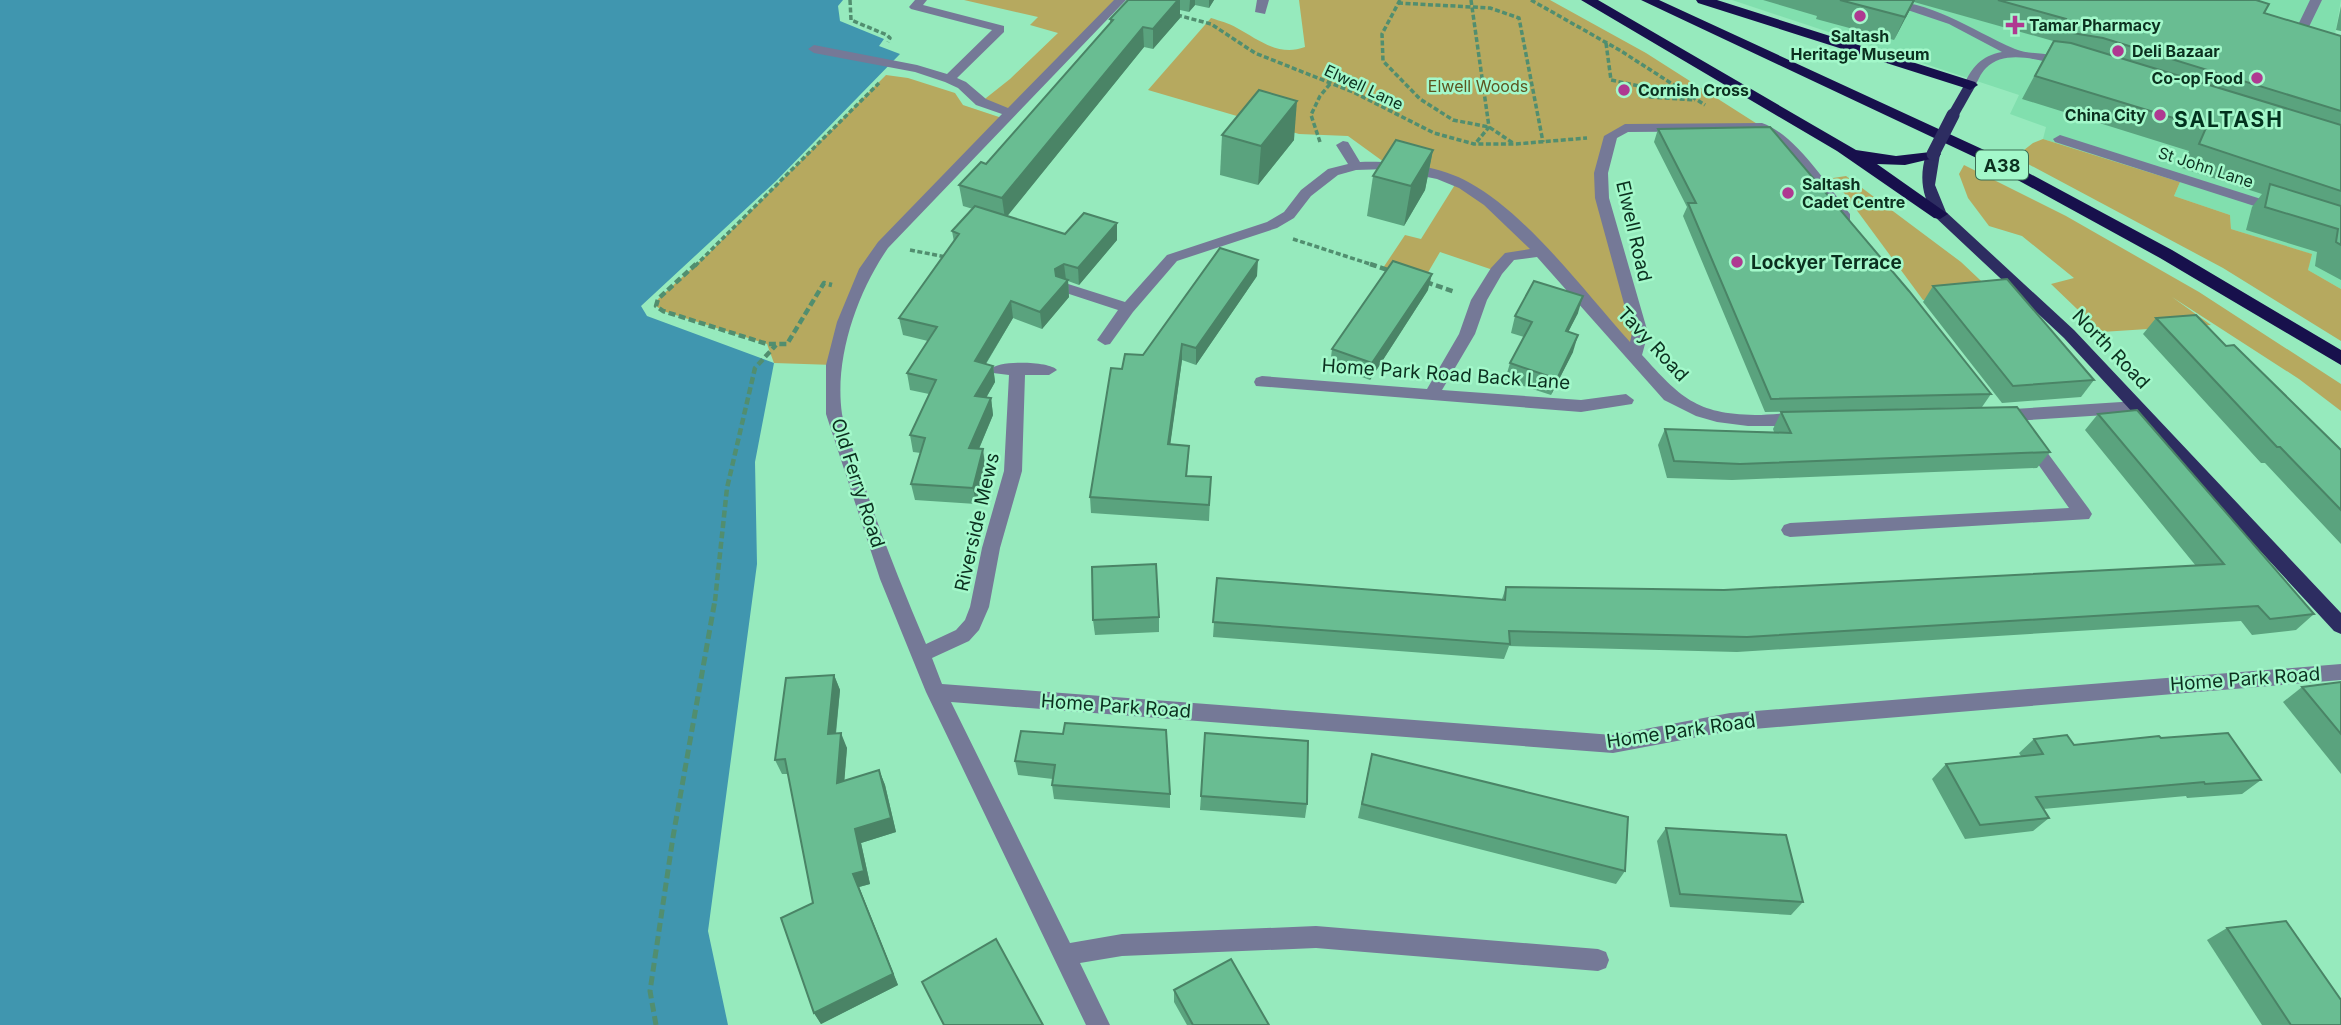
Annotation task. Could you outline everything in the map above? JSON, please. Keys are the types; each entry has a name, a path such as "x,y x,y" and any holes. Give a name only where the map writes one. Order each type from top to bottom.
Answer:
{"highway":[{"path":"1588,0 1843,148 1940,214"},
{"name":"A38","path":"1648,0 1989,158 2166,254 2341,359"},
{"path":"1703,0 1970,85"},
{"path":"1843,148 1872,159 1891,161 1916,160 1933,154"}],"main road":[{"name":"North Road","path":"1970,85 1933,154 1928,169 1927,187 1940,214 2069,334 2341,626"}],"street":[{"path":"921,0 915,7 1000,29 950,79"},
{"name":"Old Ferry Road","path":"1098,1025 936,692 889,579 834,414 834,365 859,284 883,245 1120,0"},
{"path":"1884,0 1953,21 2017,55"},
{"path":"2276,22 2302,30 2316,0"},
{"path":"814,49 917,69 950,79 962,85 981,102 1010,113"},
{"path":"1970,85 1980,66 1993,57 2041,57 2076,66"},
{"path":"1611,136 1625,128 1762,127 1788,147 1854,230"},
{"name":"Elwell Road","path":"1611,136 1601,173 1602,198 1640,333 1634,358"},
{"name":"St John Lane","path":"2060,139 2290,213"},
{"path":"1343,145 1356,166"},
{"name":"Tavy Road","path":"1333,172 1356,166 1388,165 1464,185 1521,230 1634,358 1670,396 1691,410 1739,421 1819,419"},
{"path":"1105,340 1128,308 1172,258 1194,248 1272,225 1289,215 1306,193 1333,172"},
{"path":"1432,394 1467,334 1479,300 1496,271 1510,256 1539,252"},
{"path":"1065,288 1128,308"},
{"name":"Riverside Mews","path":"922,653 950,644 972,627 979,605 992,545 1006,503 1017,440 1008,369 1049,370"},
{"name":"Home Park Road Back Lane","path":"1262,382 1581,405 1626,400"},
{"path":"1790,530 2083,514 1997,413 2137,407"},
{"name":"Home Park Road","path":"936,692 1613,744 1730,722 2341,672"},
{"path":"1063,955 1122,945 1316,937 1598,960"}],"path":[{"path":"850,0 851,20 887,35 890,38 887,44"},
{"path":"1471,0 1474,6 1489,127 1474,144"},
{"path":"1531,0 1699,100 1733,128"},
{"path":"1516,144 1489,127 1453,120 1420,99 1383,61 1382,34 1399,2 1474,6 1498,10 1519,18 1543,142"},
{"name":"Elwell Lane","path":"1166,12 1211,24 1255,53 1353,92 1409,123 1474,144 1516,144 1611,136"},
{"path":"1605,42 1611,80 1644,87 1650,97 1699,100"},
{"path":"834,285 824,283 787,344 776,345 663,311 656,306 658,299 710,252 886,75 906,79 917,69"},
{"path":"1331,85 1320,96 1311,115 1333,172"},
{"path":"1325,250 1396,273"},
{"path":"936,255 957,259"},
{"path":"1423,281 1479,300"},
{"path":"656,1025 650,991 673,837 714,608 727,488 755,368 776,345"}],"shaded area":[{"path":"1732,0 2341,0 2335,35 2341,54 2341,289 2308,270 2311,254 2231,229 2230,215 2174,196 2180,182 2043,139 2046,127 2010,114 2019,95"}],"green space":[{"path":"964,0 1120,0 1010,113 981,102 1010,79 1058,33 1030,25 1038,17"},
{"name":"Elwell Woods","path":"1299,0 1550,0 1646,53 1762,127 1625,128 1611,136 1601,172 1640,333 1634,358 1539,252 1511,256 1496,271 1440,252 1423,281 1383,268 1405,235 1421,239 1456,183 1388,165 1348,136 1299,134 1148,90 1211,18 1278,49 1296,50 1305,47"},
{"path":"886,75 908,78 955,93 963,105 1005,119 866,269 834,365 774,363 767,344 663,311 656,306 658,299 710,252"},
{"path":"2043,139 2180,182 2174,196 2230,215 2231,229 2312,254 2308,270 2341,289 2341,341 2223,268 2015,157"},
{"path":"1964,165 2066,216 2199,292 2341,384 2341,411 2299,379 2172,297 2211,325 2101,332 2051,284 2074,278 2022,236 1989,226 1968,198 1959,174"},
{"path":"1846,176 1961,262 1997,296 1923,300 1833,178"}],"water":[{"path":"0,0 843,0 838,6 840,21 884,39 879,46 900,54 776,181 641,306 647,316 774,363 755,462 757,564 708,931 728,1025 0,1025"}],"building":[{"path":"1128,0 1178,0 1153,29 1143,27 1002,198 959,185 981,162 986,164"},
{"path":"1840,0 1914,0 1905,17"},
{"path":"1998,0 2256,0 2269,4 2264,13 2341,36 2341,111 2103,38 2060,31 2066,19"},
{"path":"2054,41 2071,43 2341,125 2341,191 2199,144 2206,128 2035,76"},
{"path":"1259,90 1297,101 1261,146 1222,135"},
{"path":"1770,127 1909,291 1991,394 1771,399 1688,203 1696,203 1658,129"},
{"path":"1396,140 1433,150 1411,186 1373,176"},
{"path":"2270,184 2341,206 2341,245 2336,242 2338,229 2265,207"},
{"path":"975,206 1065,234 1084,213 1117,223 1078,268 1064,264 1055,269 1056,276 1068,280 1040,312 1011,301 975,361 993,366 975,396 991,398 969,448 983,449 973,488 911,484 925,438 910,435 936,380 907,373 937,327 899,318 959,234 952,231"},
{"path":"1220,248 1258,260 1196,348 1182,344 1168,444 1189,446 1186,476 1211,477 1209,505 1090,497 1111,368 1122,369 1125,354 1143,355"},
{"path":"1393,261 1432,274 1372,363 1332,349"},
{"path":"2007,279 2094,380 2013,386 1933,286"},
{"path":"1534,281 1583,296 1566,331 1578,335 1557,379 1510,363 1532,322 1515,316"},
{"path":"2196,315 2226,346 2234,345 2341,450 2341,510 2280,447 2277,447 2156,318"},
{"path":"2017,407 2050,452 1740,464 1674,461 1665,429 1791,433 1781,412"},
{"path":"2137,410 2314,614 2270,619 2258,606 1747,637 1509,631 1510,644 1213,622 1217,578 1505,600 1506,587 1724,590 2224,564 2098,414"},
{"path":"1156,564 1159,617 1093,620 1092,567"},
{"path":"834,675 828,734 841,733 837,783 879,770 891,818 855,829 864,871 853,874 893,974 814,1013 781,918 813,903 785,759 775,760 786,678"},
{"path":"2341,682 2341,734 2302,687"},
{"path":"1065,723 1166,730 1170,794 1052,785 1055,765 1015,761 1021,731 1063,734"},
{"path":"1205,733 1308,741 1307,804 1201,796"},
{"path":"2228,733 2261,780 2204,782 2036,797 2049,818 1980,825 1946,764 2043,754 2034,739 2067,735 2074,745 2159,736"},
{"path":"1372,754 1628,817 1625,871 1362,804"},
{"path":"1666,828 1786,835 1803,902 1680,894"},
{"path":"2286,921 2341,1000 2341,1025 2291,1025 2227,928"},
{"path":"996,939 1043,1025 944,1025 922,982"},
{"path":"1231,959 1269,1025 1193,1025 1174,990"}],"place":[{"name":"Saltash Heritage Museum","path":"1860,16"},
{"name":"Tamar Pharmacy","path":"2015,25"},
{"name":"Deli Bazaar","path":"2118,51"},
{"name":"Co-op Food","path":"2257,78"},
{"name":"Cornish Cross","path":"1624,90"},
{"name":"China City","path":"2160,115"},
{"name":"Saltash Cadet Centre","path":"1788,193"},
{"name":"Lockyer Terrace","path":"1737,262"}],"district":[{"name":"SALTASH","path":"2229,119"}]}
